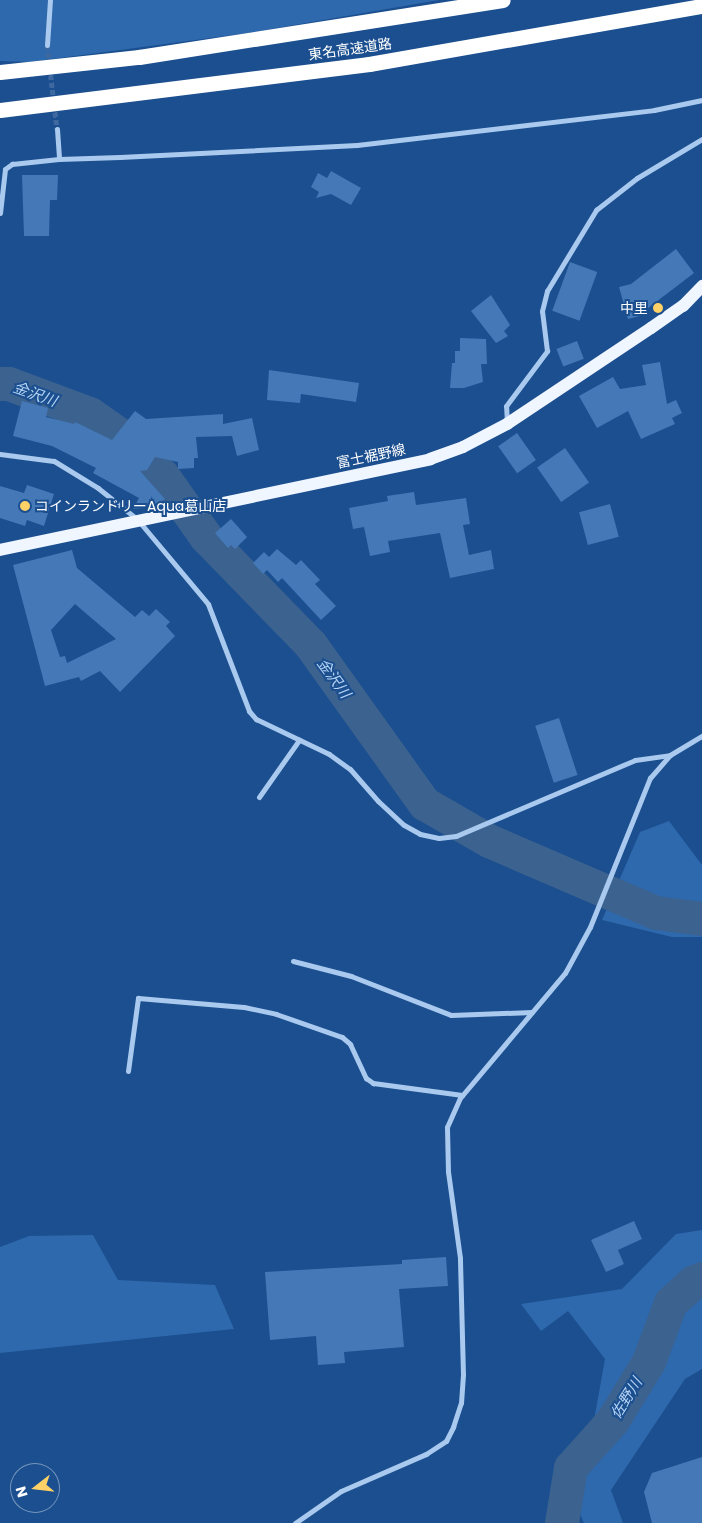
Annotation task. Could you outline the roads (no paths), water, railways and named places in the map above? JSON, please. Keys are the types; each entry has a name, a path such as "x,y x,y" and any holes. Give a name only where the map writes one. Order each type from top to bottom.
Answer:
{"highway":[{"name":"東名高速道路","path":"0,72 139,57 502,0"},
{"name":"東名高速道路","path":"0,110 370,64 702,6"}],"main road":[{"name":"富士裾野線","path":"0,550 137,519 430,459 463,447 507,424 683,306 702,286"}],"street":[{"path":"47,45 50,0"},
{"path":"0,212 5,169 12,164 59,159 357,146 654,110 702,100"},
{"path":"57,129 59,159"},
{"path":"507,424 506,406 547,351 542,311 547,291 596,210 637,178 702,139"},
{"path":"0,454 54,461 98,488 137,519 208,604 249,711 256,719 299,740 350,769 404,825 439,838 456,836 484,826 554,792 635,760 670,755"},
{"path":"295,1523 341,1491 426,1454 446,1441 453,1427 461,1402 463,1356 460,1258 446,1148 447,1127 462,1095 564,974 590,927 650,778 670,755 702,736"},
{"path":"259,797 299,740"},
{"path":"293,961 351,976 451,1015 532,1012"},
{"path":"128,1071 138,998 244,1007 276,1014 342,1037 350,1044 366,1078 373,1083 462,1095"}],"waterway":[{"name":"金沢川","path":"0,384 9,384 90,414 120,435 163,476 206,537 311,645 425,804 489,841 656,913 702,919"},
{"name":"佐野川","path":"562,1523 571,1468 613,1421 649,1362 671,1303 694,1282 702,1279"},
{"path":"567,1508 572,1523"}],"tunnel":[{"path":"47,45 57,129"}],"place":[{"name":"中里","path":"658,308"},
{"name":"コインランドリーAqua葛山店","path":"25,506"}]}
